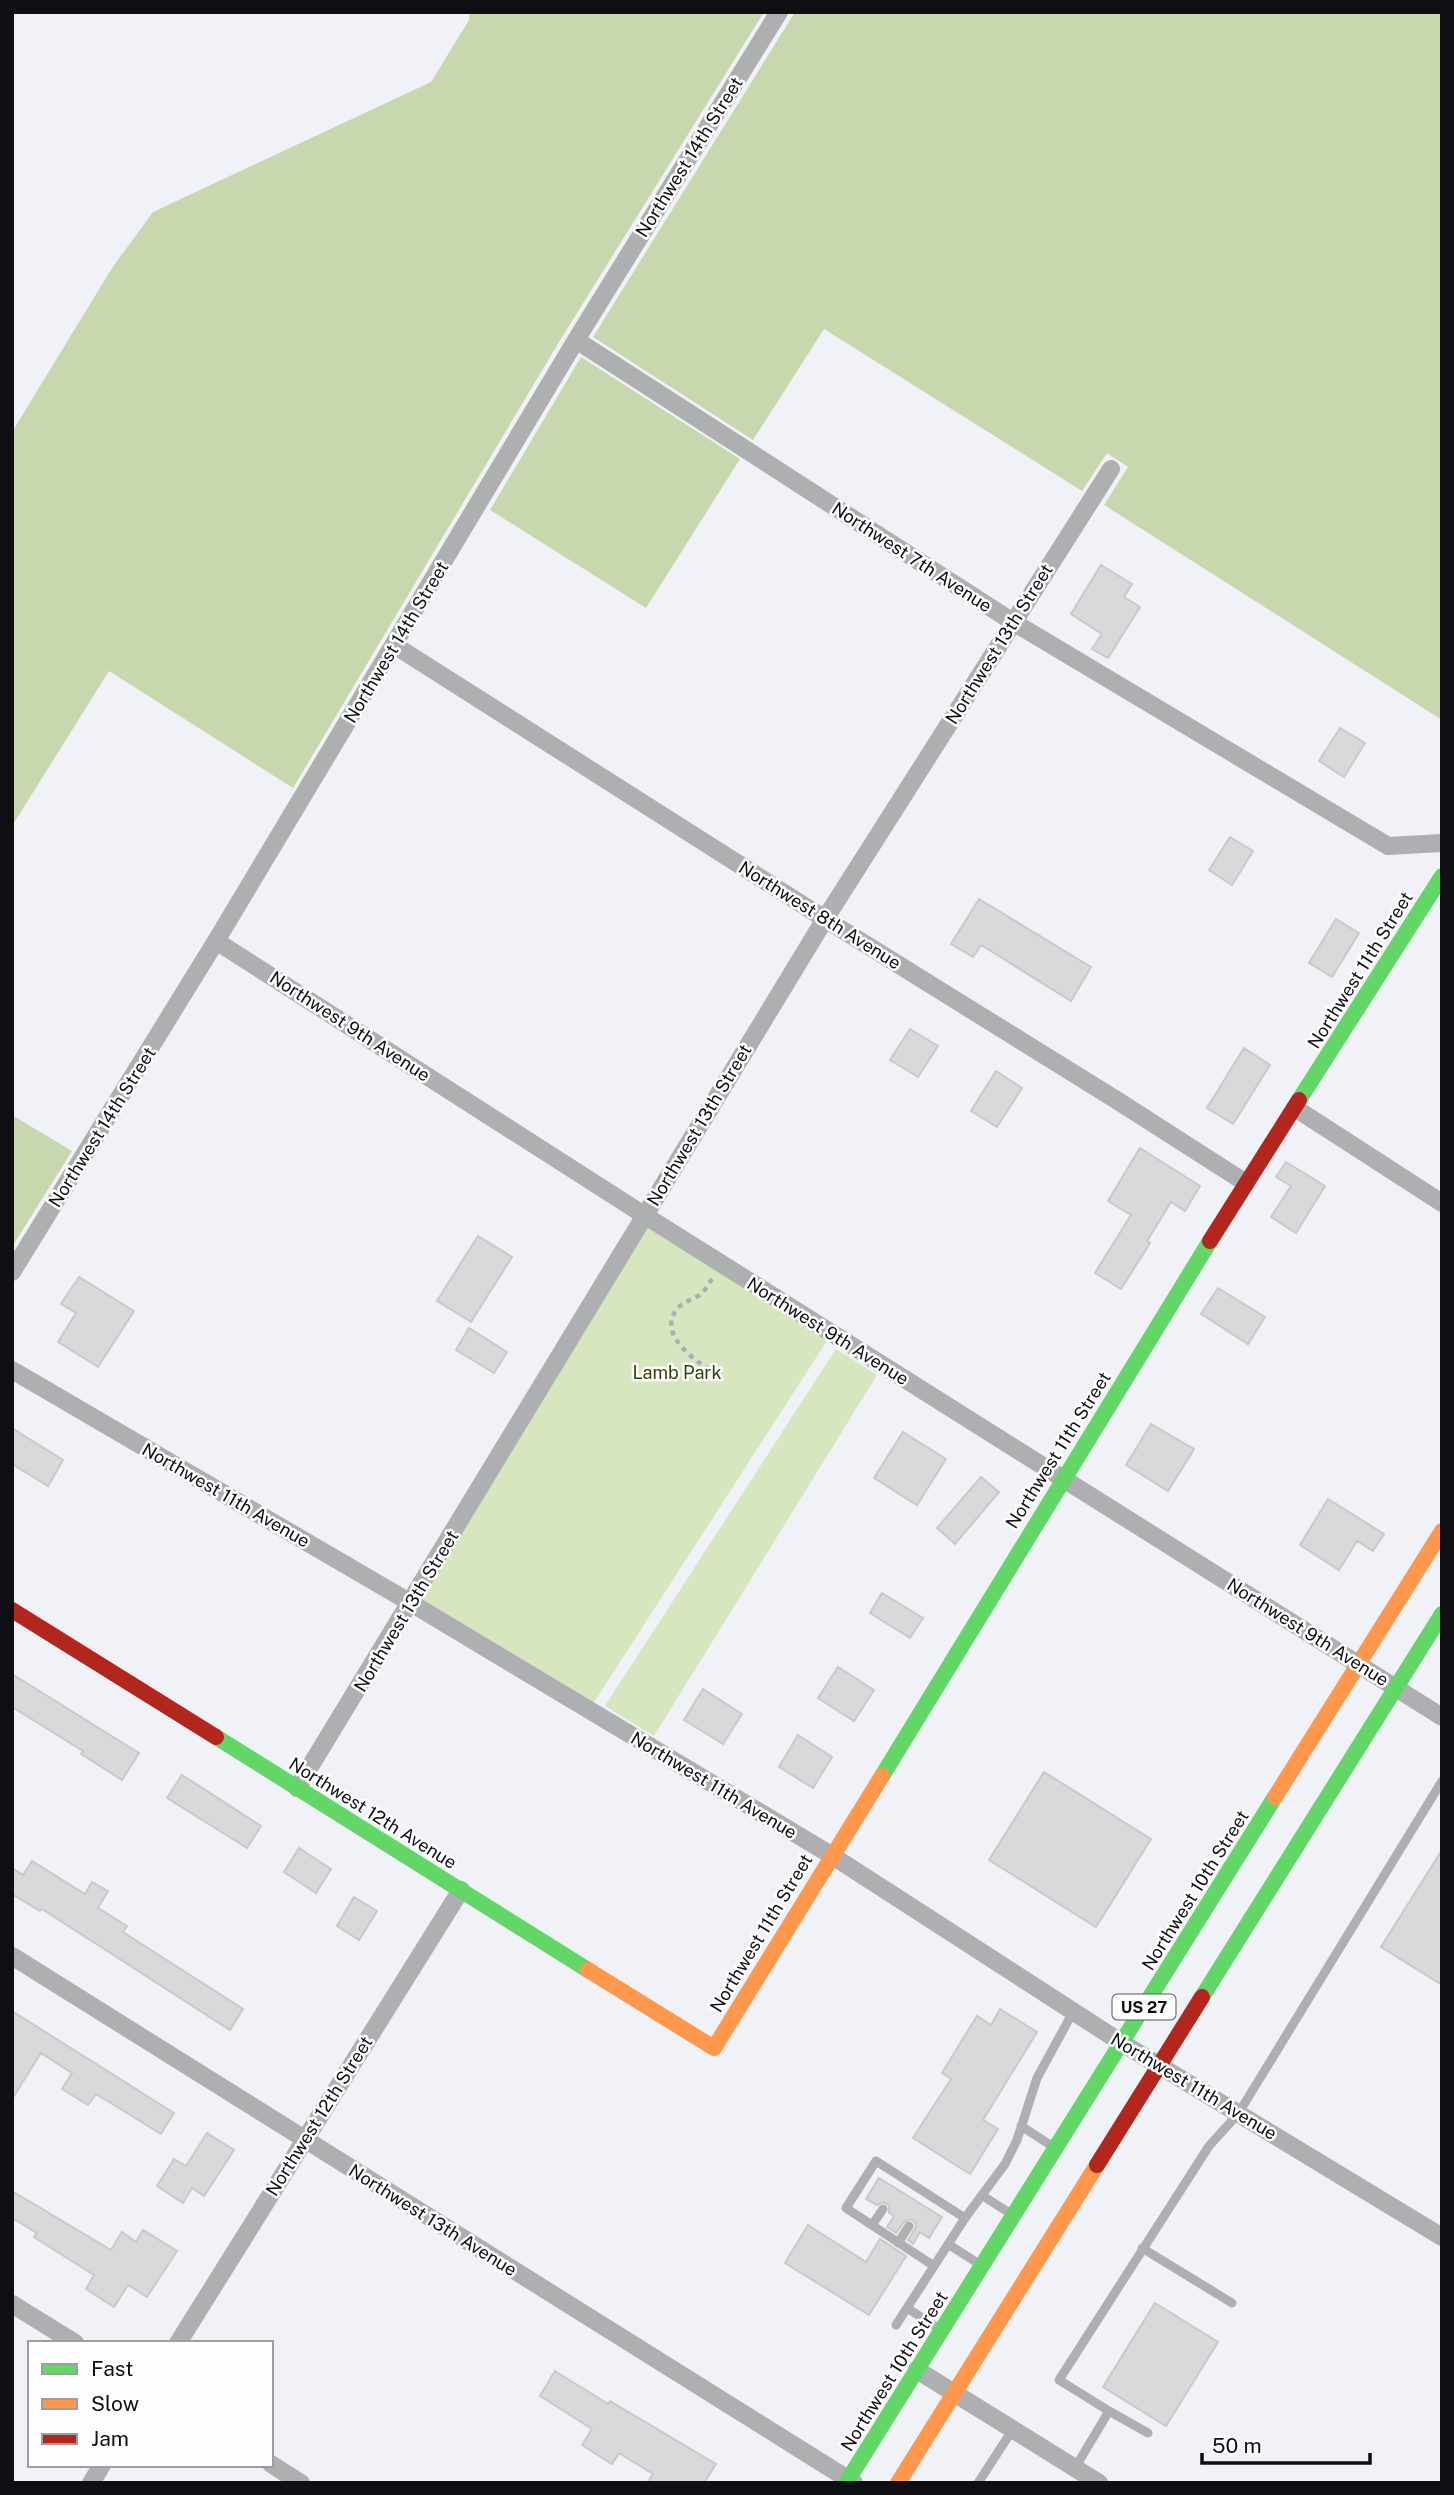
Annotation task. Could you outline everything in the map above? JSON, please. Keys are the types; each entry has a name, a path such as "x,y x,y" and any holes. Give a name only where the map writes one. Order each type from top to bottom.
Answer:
{"main road":[{"name":"Northwest 11th Street","path":"714,2048 1246,1183 1442,876"},
{"name":"Northwest 10th Street","path":"850,2482 917,2370 1442,1531"},
{"name":"Northwest 12th Avenue","path":"12,1610 714,2048"},
{"name":"US 27","path":"898,2483 1442,1614"}],"street":[{"name":"Northwest 14th Street","path":"12,1272 216,941 576,340 779,12"},
{"name":"Northwest 7th Avenue","path":"576,340 1013,622 1388,846 1442,843"},
{"name":"Northwest 13th Street","path":"297,1788 825,919 1111,469"},
{"name":"Northwest 8th Avenue","path":"394,645 1246,1183"},
{"name":"Northwest 9th Avenue","path":"216,941 644,1215 1442,1717"},
{"path":"1295,1108 1442,1203"},
{"name":"Northwest 11th Avenue","path":"12,1370 411,1603 831,1855 1160,2067 1442,2237"},
{"name":"Northwest 12th Street","path":"179,2341 461,1890"},
{"name":"Northwest 13th Avenue","path":"12,1956 850,2482"},
{"path":"12,2304 72,2341"},
{"path":"917,2370 1093,2481"},
{"path":"273,2465 301,2483"},
{"path":"91,2483 101,2467"}],"lane":[{"path":"1148,2433 1059,2380 1209,2147 1238,2114 1442,1781"},
{"path":"896,2325 965,2218 1005,2164 1037,2078 1073,2012"},
{"path":"1021,2126 1056,2149"},
{"path":"934,2266 846,2208 876,2161 965,2218"},
{"path":"896,2188 902,2178"},
{"path":"923,2205 929,2196"},
{"path":"983,2196 1014,2216"},
{"path":"872,2225 883,2209"},
{"path":"898,2243 909,2226"},
{"path":"948,2244 982,2266"},
{"path":"1142,2248 1232,2303"},
{"path":"907,2308 942,2330"},
{"path":"1074,2468 1109,2411"},
{"path":"978,2483 1013,2429"}],"path":[{"path":"720,1376 685,1353 671,1321 681,1305 702,1294 722,1264"}],"green space":[{"path":"470,12 764,12 559,342 293,788 109,671 12,826 12,432 112,268 153,212 431,82 469,20"},
{"path":"795,12 1442,12 1442,720 1104,505 1128,467 1107,453 1082,491 824,329 753,440 593,337"},
{"path":"581,357 740,459 646,608 490,510"},
{"path":"12,1115 72,1151 12,1247"},
{"name":"Lamb Park","path":"644,1215 832,1333 589,1710 411,1603"},
{"path":"836,1349 877,1375 654,1736 605,1706"}],"building":[{"path":"1101,565 1132,584 1124,597 1140,607 1108,658 1092,649 1102,634 1071,614"},
{"path":"1340,728 1365,743 1344,777 1319,761"},
{"path":"1230,837 1253,851 1232,885 1209,870"},
{"path":"979,899 1091,967 1071,1001 981,945 973,957 951,944"},
{"path":"1336,919 1359,933 1332,977 1309,963"},
{"path":"910,1029 938,1046 918,1077 890,1060"},
{"path":"1244,1048 1270,1065 1233,1124 1207,1108"},
{"path":"996,1071 1022,1088 997,1127 971,1111"},
{"path":"1140,1148 1200,1186 1185,1211 1171,1202 1147,1241 1150,1243 1121,1289 1095,1273 1131,1215 1108,1201"},
{"path":"1286,1162 1325,1186 1296,1233 1271,1217 1291,1186 1276,1177"},
{"path":"478,1236 512,1257 471,1322 437,1301"},
{"path":"79,1277 134,1311 98,1367 58,1342 76,1313 61,1304"},
{"path":"1218,1288 1265,1317 1248,1344 1201,1314"},
{"path":"469,1328 507,1352 494,1373 456,1350"},
{"path":"1151,1424 1194,1449 1168,1491 1126,1465"},
{"path":"12,1428 63,1460 48,1486 12,1464"},
{"path":"903,1432 946,1459 917,1505 874,1478"},
{"path":"981,1477 999,1492 955,1544 937,1528"},
{"path":"1328,1499 1384,1534 1373,1551 1357,1541 1339,1570 1300,1545"},
{"path":"882,1593 923,1618 910,1638 870,1613"},
{"path":"838,1667 874,1690 854,1721 818,1698"},
{"path":"12,1674 139,1753 122,1780 81,1754 83,1751 12,1707"},
{"path":"703,1689 742,1714 723,1744 684,1720"},
{"path":"798,1735 832,1757 813,1788 779,1767"},
{"path":"1044,1772 1151,1839 1096,1927 989,1860"},
{"path":"182,1775 261,1826 247,1848 167,1798"},
{"path":"299,1848 331,1869 316,1893 284,1872"},
{"path":"1442,1850 1442,1985 1381,1947"},
{"path":"32,1861 85,1894 92,1882 108,1891 98,1908 127,1926 123,1932 243,2009 230,2030 42,1909 40,1911 12,1894 12,1868 23,1875"},
{"path":"354,1897 377,1911 359,1940 337,1926"},
{"path":"1000,2009 1037,2032 983,2120 998,2129 970,2174 913,2138 951,2079 942,2073 977,2016 991,2025"},
{"path":"12,2011 174,2113 161,2134 96,2094 88,2105 62,2089 72,2073 41,2053 12,2099"},
{"path":"207,2133 234,2150 204,2196 192,2188 183,2203 157,2186 174,2159 186,2166"},
{"path":"879,2178 942,2217 929,2238 920,2232 913,2244 908,2240 916,2227 915,2222 910,2219 904,2222 896,2233 887,2227 894,2216 889,2213 889,2205 883,2202 877,2205 866,2199"},
{"path":"12,2191 111,2250 122,2232 136,2242 143,2230 177,2251 147,2297 128,2285 114,2307 86,2289 94,2275 34,2237 37,2233 12,2218"},
{"path":"808,2225 866,2262 880,2239 906,2256 869,2315 785,2263"},
{"path":"1155,2303 1218,2342 1166,2426 1103,2387"},
{"path":"555,2371 716,2464 704,2483 647,2483 653,2474 619,2453 612,2464 582,2445 592,2429 540,2396"}],"traffic: fast":[{"path":"1299,1100 1442,876"},
{"path":"882,1776 1210,1241"},
{"path":"1202,1997 1442,1614"},
{"path":"216,1737 588,1970"},
{"path":"846,2483 1275,1797"}],"traffic: slow":[{"path":"1275,1797 1442,1531"},
{"path":"588,1970 714,2048 882,1776"},
{"path":"898,2483 1097,2165"}],"traffic: jam":[{"path":"1210,1241 1299,1100"},
{"path":"12,1610 216,1737"},
{"path":"1097,2165 1202,1997"}]}
